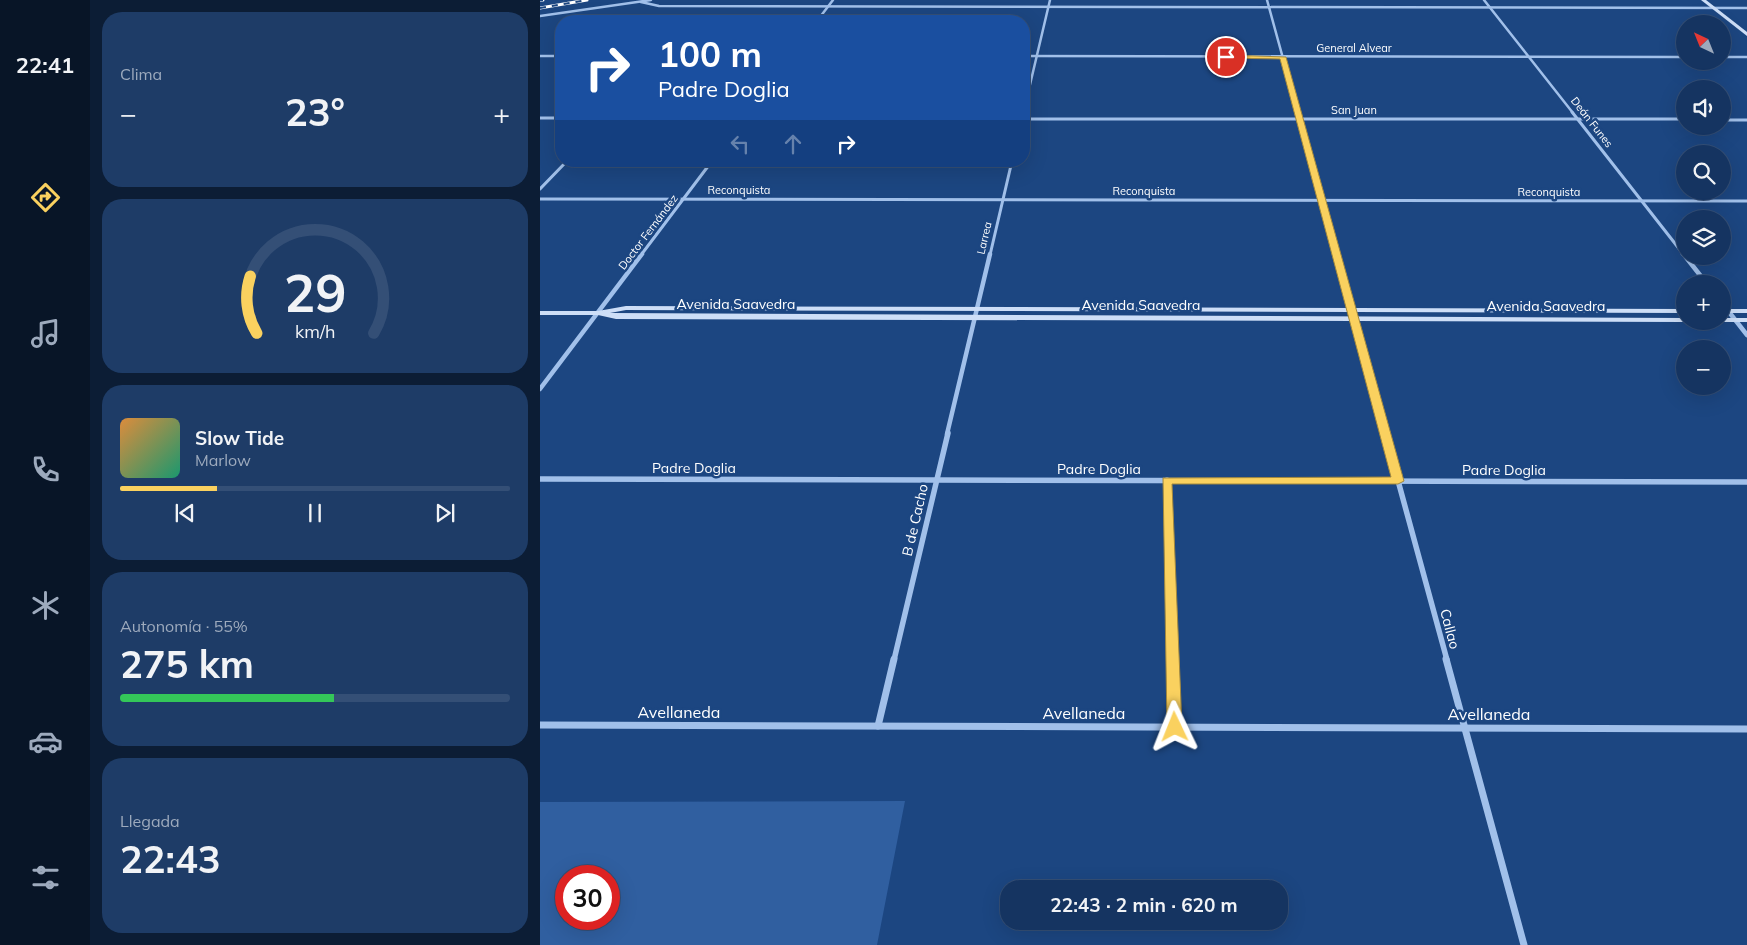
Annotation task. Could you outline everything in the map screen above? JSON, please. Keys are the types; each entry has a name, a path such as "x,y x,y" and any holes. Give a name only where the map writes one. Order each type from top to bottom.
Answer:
{"street":[{"path":"540,16 651,0"},
{"path":"821,15 833,0"},
{"path":"1030,85 1050,0"},
{"name":"Callao","path":"1267,0 1524,945"},
{"name":"Deán Funes","path":"1484,0 1676,244"},
{"path":"1702,0 1747,34"},
{"path":"1713,0 1747,26"},
{"path":"641,2 659,6 1747,8"},
{"path":"540,56 555,56"},
{"name":"General Alvear","path":"1030,56 1676,57"},
{"path":"1731,57 1747,57"},
{"path":"540,118 555,118"},
{"name":"San Juan","path":"1030,119 1676,120"},
{"path":"1731,120 1747,120"},
{"path":"540,189 561,167"},
{"name":"Doctor Fernández","path":"540,389 707,167"},
{"name":"Larrea","path":"974,318 1010,167"},
{"name":"Reconquista","path":"540,199 1747,201"},
{"name":"Deán Funes","path":"1692,265 1700,275"},
{"name":"Avenida Saavedra","path":"540,312 598,313 626,308 977,309 1676,320"},
{"name":"Avenida Saavedra","path":"598,313 616,317 974,318 1676,311"},
{"path":"1731,311 1747,311"},
{"path":"1731,316 1747,335"},
{"name":"B de Cacho","path":"878,726 974,318"},
{"path":"1731,320 1747,320"},
{"name":"Padre Doglia","path":"540,479 1747,482"},
{"path":"1167,480 1175,727"},
{"name":"Avellaneda","path":"540,725 1747,729"}],"shaded area":[{"path":"905,801 877,945 540,945 540,802"}],"railway":[{"path":"540,8 587,0"}],"route":[{"path":"1175,727 1167,480 1398,481 1282,57 1226,57"}]}
